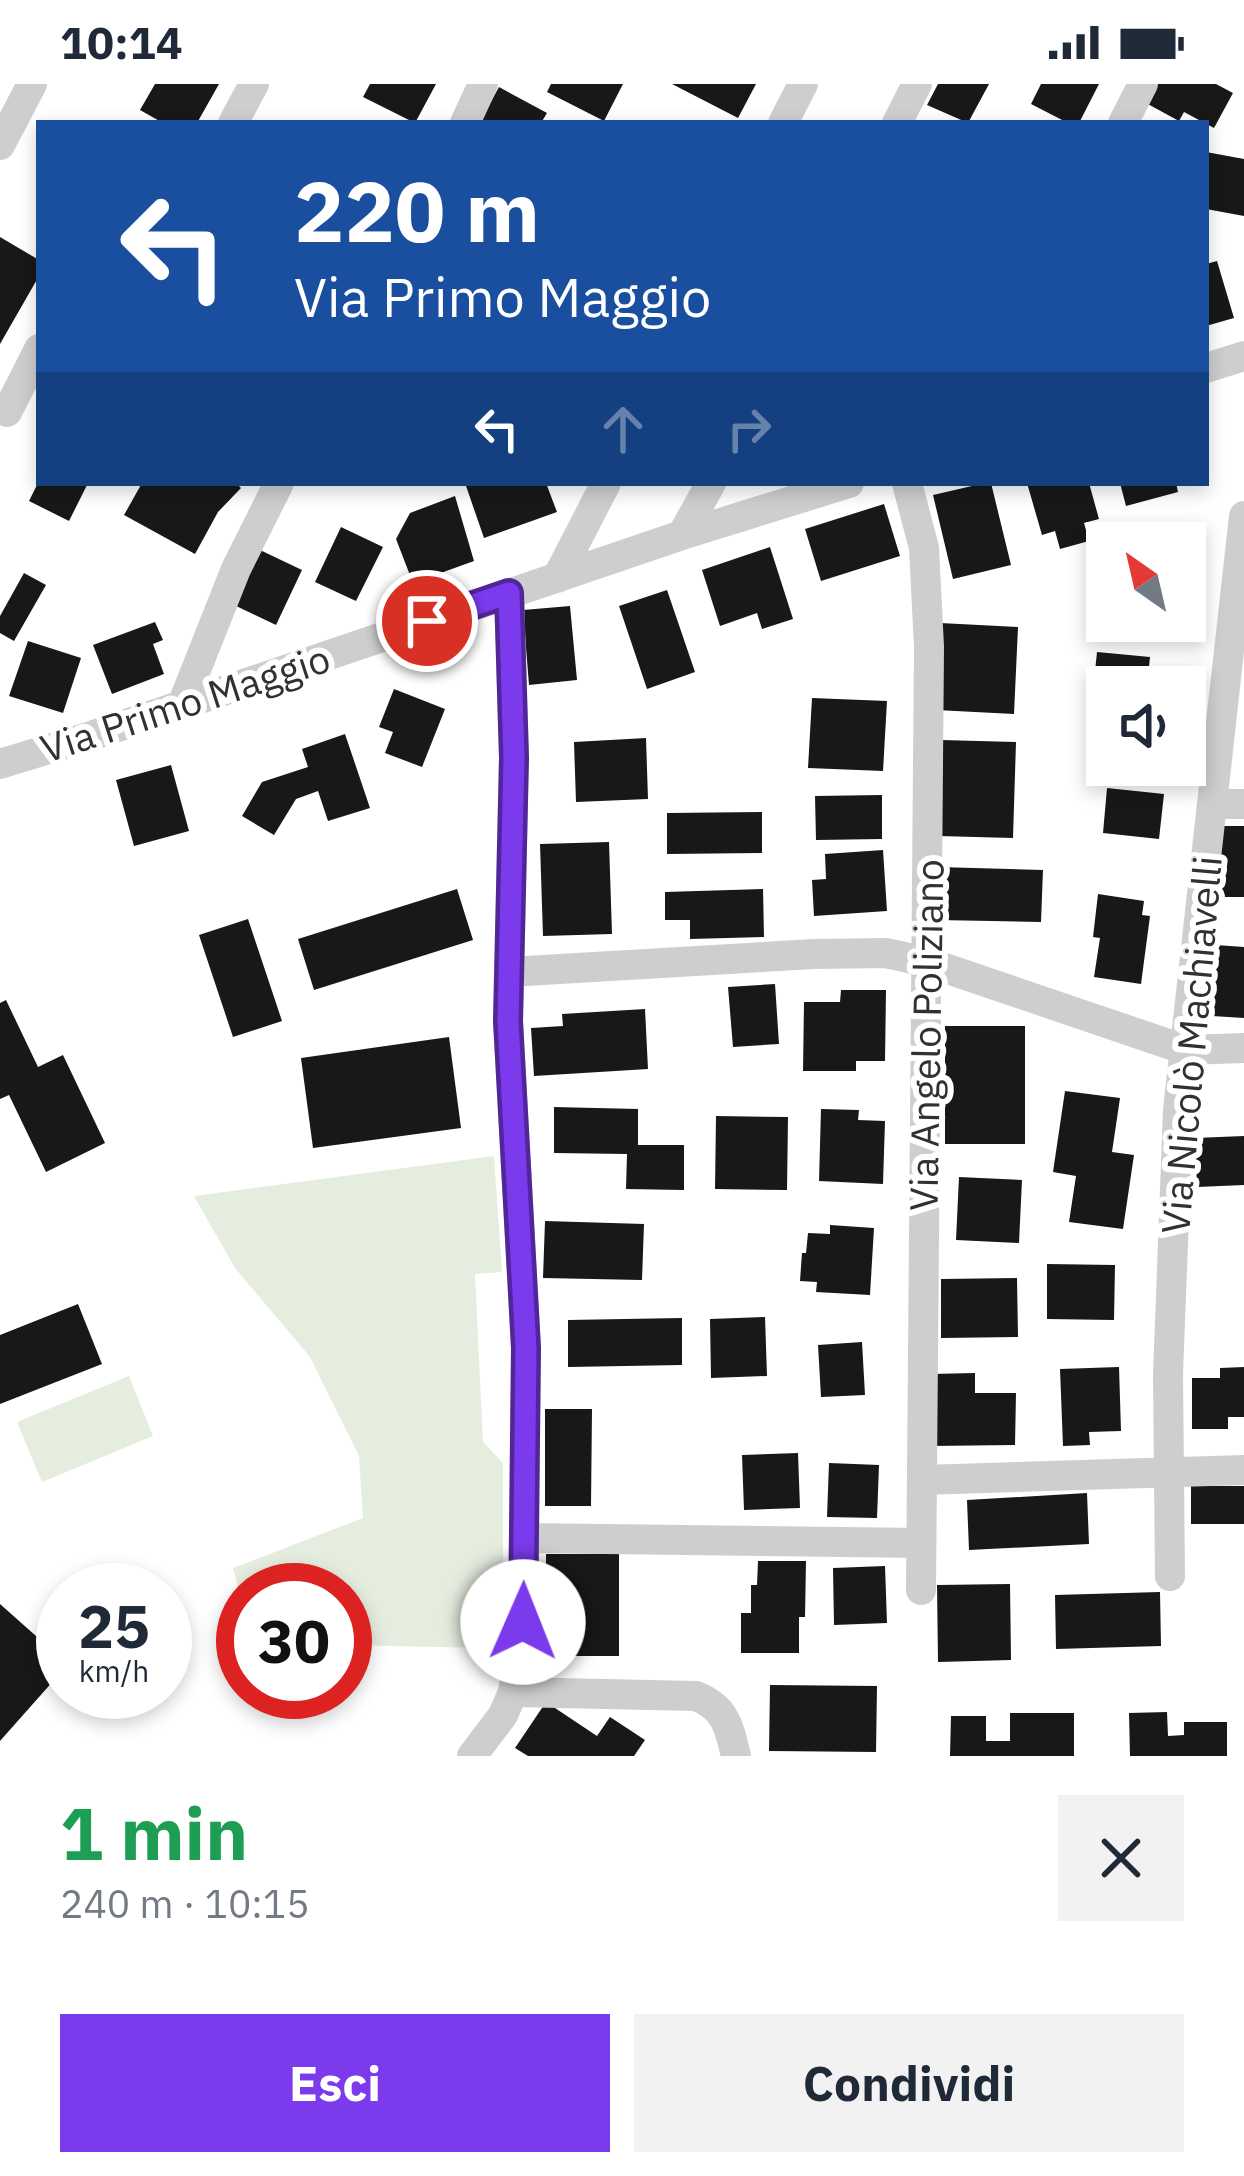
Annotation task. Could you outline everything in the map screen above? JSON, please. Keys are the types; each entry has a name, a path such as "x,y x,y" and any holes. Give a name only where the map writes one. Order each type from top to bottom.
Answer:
{"street":[{"path":"0,145 32,84"},
{"path":"235,120 254,84"},
{"path":"465,120 483,84"},
{"path":"785,120 803,84"},
{"path":"899,120 917,84"},
{"path":"1125,120 1143,84"},
{"path":"7,412 36,355"},
{"path":"1209,367 1244,356"},
{"path":"182,705 236,569 278,486"},
{"path":"557,578 604,486"},
{"path":"682,535 708,486"},
{"name":"Via Primo Maggio","path":"0,764 839,486"},
{"name":"Via Angelo Poliziano","path":"908,486 923,548 929,647 921,1590"},
{"name":"Via Nicolò Machiavelli","path":"1170,1576 1168,1375 1176,1143 1186,1050 1228,804 1244,517"},
{"path":"472,1756 513,1692 523,1622 526,1348 509,1047 514,758 509,593"},
{"path":"508,972 886,953 927,962 1186,1050 1244,1048"},
{"path":"922,1480 1244,1470"},
{"path":"524,1538 921,1543"},
{"path":"513,1692 696,1696 713,1703 726,1718 736,1756"}],"shaded area":[{"path":"494,1156 502,1272 475,1274 483,1442 503,1463 503,1601 482,1648 372,1646 372,1563 246,1563 363,1518 359,1456 310,1357 235,1268 194,1196"},
{"path":"129,1376 153,1436 42,1482 17,1422"}],"building":[{"path":"155,84 219,84 199,120 158,120 140,110"},
{"path":"370,84 436,84 417,120 363,97"},
{"path":"551,84 623,84 605,120 547,92"},
{"path":"672,84 756,84 738,118"},
{"path":"938,84 989,84 970,120 927,105"},
{"path":"1041,84 1099,84 1081,120 1062,120 1031,104"},
{"path":"1154,84 1216,84 1233,93 1214,128 1209,120 1184,112 1177,120 1144,102"},
{"path":"499,87 547,113 543,120 481,120"},
{"path":"1209,153 1244,159 1244,216 1209,210"},
{"path":"0,237 36,258 36,281 0,344"},
{"path":"1217,261 1234,318 1209,325 1209,263"},
{"path":"36,486 86,486 69,521 29,501"},
{"path":"140,486 241,488 218,512 195,554 124,515"},
{"path":"466,486 547,486 557,512 484,538"},
{"path":"992,486 1011,565 953,579 933,495"},
{"path":"1028,486 1090,486 1099,519 1084,523 1086,542 1060,549 1055,531 1042,535"},
{"path":"1121,486 1177,486 1178,492 1126,506"},
{"path":"455,496 474,561 413,583 396,539 410,513"},
{"path":"884,504 900,556 821,581 805,529"},
{"path":"341,527 383,547 356,601 315,582"},
{"path":"770,547 793,619 762,629 757,613 720,626 702,570"},
{"path":"260,550 302,570 276,625 234,605"},
{"path":"24,573 46,585 14,641 0,633 0,616"},
{"path":"667,590 695,672 647,689 619,606"},
{"path":"570,606 577,680 529,685 523,610"},
{"path":"155,622 163,640 153,644 164,674 112,694 93,645"},
{"path":"940,623 1018,627 1014,714 936,710"},
{"path":"28,641 81,658 63,713 9,696"},
{"path":"1097,652 1150,657 1149,666 1096,666"},
{"path":"394,689 445,709 422,767 385,753 393,732 379,727"},
{"path":"812,698 887,701 883,771 808,768"},
{"path":"345,734 370,808 328,821 318,791 296,799 274,835 242,816 262,782 308,767 302,749"},
{"path":"646,738 648,799 576,802 574,742"},
{"path":"941,740 1016,742 1013,838 938,836"},
{"path":"171,765 189,831 134,846 116,780"},
{"path":"1107,788 1164,794 1159,839 1103,833"},
{"path":"882,795 882,839 816,840 815,796"},
{"path":"762,812 762,853 667,854 667,813"},
{"path":"1221,826 1244,826 1244,897 1221,897"},
{"path":"609,842 612,934 543,936 540,844"},
{"path":"883,850 887,911 814,916 812,880 826,879 825,854"},
{"path":"938,867 1043,870 1041,922 937,920"},
{"path":"457,889 473,940 314,990 298,939"},
{"path":"763,889 764,937 690,939 690,920 665,920 665,892"},
{"path":"1098,894 1144,901 1142,915 1150,916 1141,984 1094,977 1100,938 1093,937"},
{"path":"248,919 282,1021 233,1037 199,935"},
{"path":"1216,945 1244,947 1244,1018 1212,1016"},
{"path":"775,984 779,1044 733,1047 728,987"},
{"path":"841,990 886,990 885,1061 856,1061 856,1071 803,1071 804,1002 840,1002"},
{"path":"6,1000 38,1067 63,1055 105,1143 46,1172 9,1095 0,1099 0,1003"},
{"path":"645,1009 648,1069 534,1076 531,1028 563,1026 562,1014"},
{"path":"945,1026 1025,1026 1025,1144 945,1144"},
{"path":"449,1037 461,1128 313,1148 301,1058"},
{"path":"1065,1091 1120,1098 1112,1152 1134,1155 1123,1229 1069,1222 1076,1176 1053,1172"},
{"path":"554,1107 638,1109 638,1145 684,1145 684,1190 626,1189 627,1154 554,1153"},
{"path":"821,1109 859,1110 858,1120 885,1121 883,1184 819,1181"},
{"path":"716,1116 788,1117 787,1190 715,1189"},
{"path":"1244,1136 1244,1185 1197,1187 1195,1138"},
{"path":"959,1177 1022,1180 1019,1243 956,1240"},
{"path":"545,1221 644,1224 642,1280 543,1278"},
{"path":"830,1225 874,1228 870,1295 816,1292 817,1282 800,1281 808,1233 830,1234"},
{"path":"1047,1264 1115,1265 1114,1320 1047,1319"},
{"path":"1017,1278 1018,1337 941,1338 941,1279"},
{"path":"78,1304 102,1364 0,1404 0,1335"},
{"path":"765,1317 767,1376 711,1378 710,1319"},
{"path":"682,1318 682,1365 568,1367 568,1320"},
{"path":"862,1342 865,1395 821,1397 818,1345"},
{"path":"1119,1367 1121,1431 1089,1432 1090,1445 1063,1446 1060,1369"},
{"path":"1244,1367 1244,1417 1228,1417 1228,1429 1192,1429 1192,1378 1220,1378 1220,1368"},
{"path":"975,1373 975,1393 1016,1393 1015,1445 930,1446 930,1374"},
{"path":"545,1409 592,1409 591,1506 545,1506"},
{"path":"798,1453 800,1508 744,1510 742,1455"},
{"path":"829,1463 879,1465 877,1518 827,1517"},
{"path":"1191,1486 1244,1486 1244,1524 1191,1524"},
{"path":"1087,1493 1089,1544 969,1550 967,1500"},
{"path":"546,1554 619,1554 619,1656 546,1656"},
{"path":"758,1561 806,1561 799,1653 741,1653 741,1613 751,1613 751,1585 757,1585"},
{"path":"885,1566 887,1623 834,1625 833,1568"},
{"path":"1010,1584 1011,1660 938,1662 937,1585"},
{"path":"1160,1592 1161,1646 1056,1649 1055,1595"},
{"path":"0,1604 36,1636 36,1700 0,1741"},
{"path":"770,1685 877,1686 876,1752 769,1751"},
{"path":"546,1702 597,1736 610,1717 645,1740 634,1756 528,1756 515,1748"},
{"path":"1167,1712 1168,1736 1184,1735 1184,1722 1227,1722 1227,1756 1130,1756 1129,1713"},
{"path":"1010,1713 1074,1713 1074,1756 950,1756 951,1716 986,1716 986,1741 1010,1741"}],"route":[{"path":"427,621 509,593 514,758 508,1021 526,1348 523,1622"}]}
